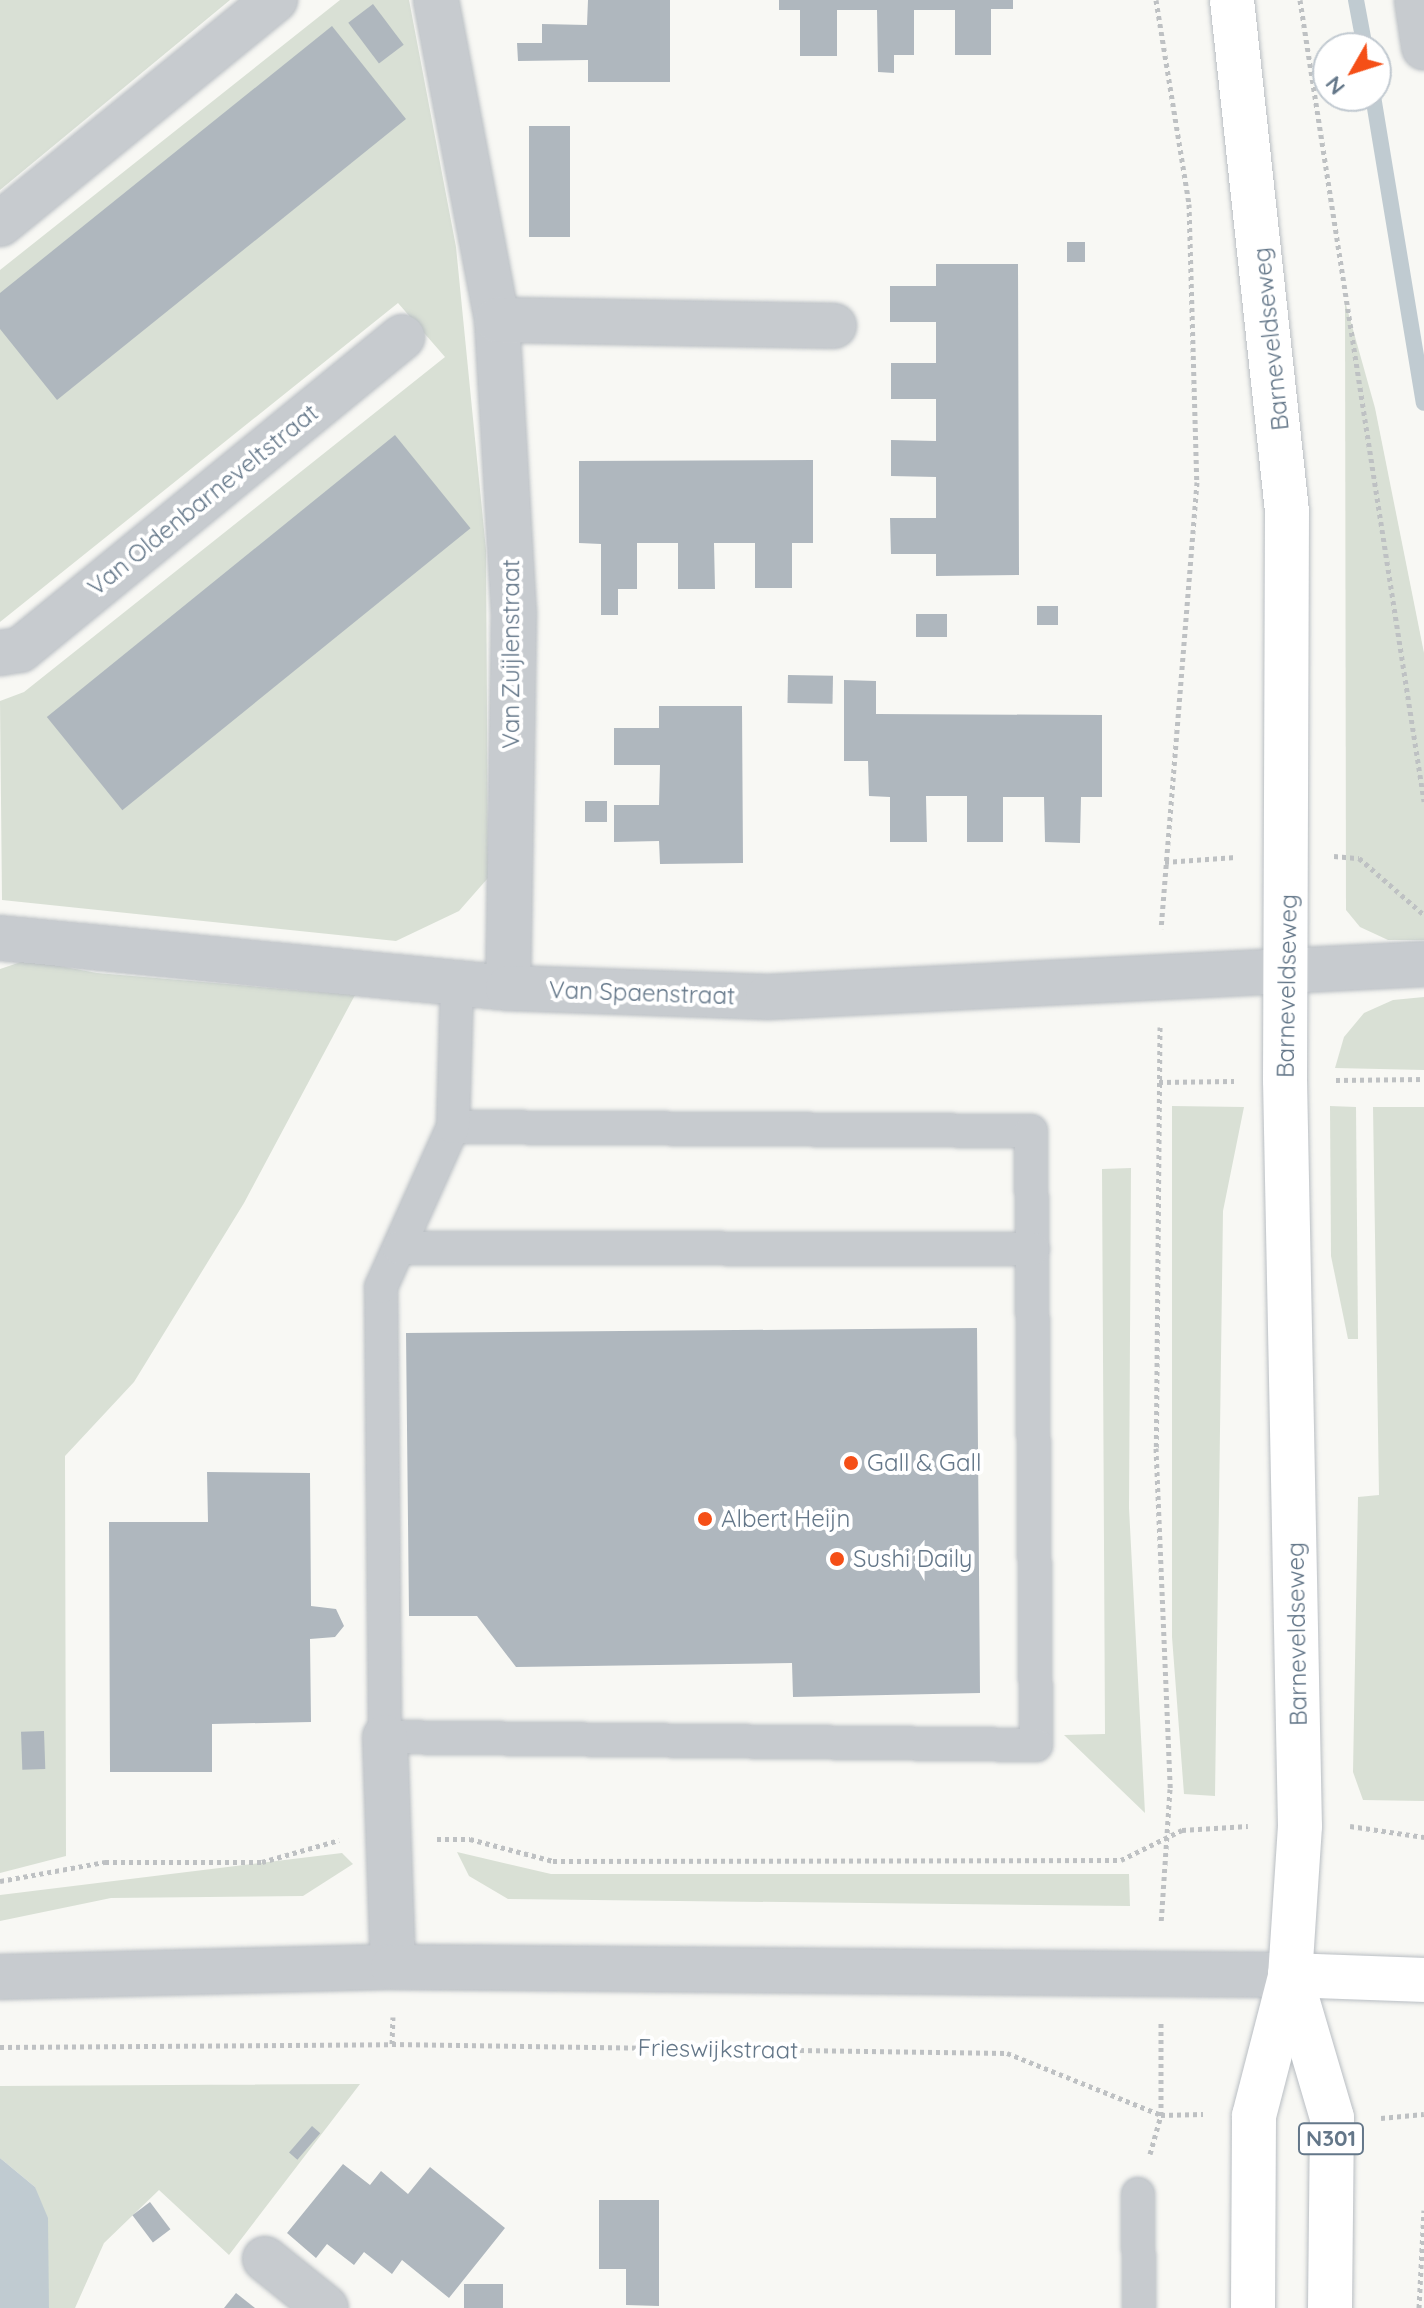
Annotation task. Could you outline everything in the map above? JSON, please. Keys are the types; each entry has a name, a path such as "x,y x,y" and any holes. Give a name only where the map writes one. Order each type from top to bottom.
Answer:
{"main road":[{"name":"Barneveldseweg","path":"1232,0 1287,511 1287,971 1300,1813 1290,1975"},
{"path":"1290,1975 1424,1980"},
{"name":"N301","path":"1253,2308 1254,2116 1290,1975"},
{"name":"N301","path":"1290,1975 1332,2118 1330,2308"}],"street":[{"path":"0,224 275,0"},
{"name":"Van Zuijlenstraat","path":"436,0 497,320 514,613 508,988"},
{"path":"1417,0 1424,47"},
{"path":"497,320 834,326"},
{"name":"Van Oldenbarneveltstraat","path":"0,653 20,650 402,337"},
{"name":"Van Spaenstraat","path":"0,938 508,988 768,997 1424,964"},
{"path":"385,1737 385,1840 393,1967"},
{"path":"0,1977 393,1967 1290,1975"},
{"path":"265,2259 326,2308"}],"lane":[{"path":"453,1127 1031,1131 1036,1745 385,1737 381,1287 453,1127 457,983"},
{"path":"399,1248 1033,1249"},
{"path":"1138,2194 1139,2308"}],"path":[{"path":"0,1881 105,1862 262,1862 341,1839 470,1839 553,1861 1121,1860 1167,1834 1156,1448 1160,978 1197,482 1189,204 1156,0"},
{"path":"1300,0 1424,801"},
{"name":"Frieswijkstraat","path":"0,2047 392,2044 1007,2053 1161,2115 1254,2116"},
{"path":"1332,2118 1424,2114"},
{"path":"1419,2308 1424,2210"}],"shaded area":[{"path":"0,0 230,0 0,190"},
{"path":"340,0 409,0 456,247 486,550 488,878 459,911 396,941 2,900 0,701 24,692 445,357 398,303 0,622 0,270"},
{"path":"1345,301 1375,408 1424,653 1424,940 1388,940 1360,927 1346,910"},
{"path":"27,960 97,973 355,995 244,1203 134,1382 65,1456 66,1856 0,1873 0,969"},
{"path":"1424,997 1424,1070 1335,1068 1344,1037 1364,1013 1393,1000"},
{"path":"1172,1106 1244,1107 1223,1211 1215,1796 1184,1794 1172,1637"},
{"path":"1330,1106 1356,1107 1358,1339 1348,1339 1331,1256"},
{"path":"1373,1107 1424,1107 1424,1801 1363,1800 1353,1772 1358,1497 1379,1495"},
{"path":"1131,1168 1129,1508 1145,1813 1064,1735 1105,1734 1102,1169"},
{"path":"457,1852 551,1874 1129,1874 1130,1906 508,1899 469,1876"},
{"path":"342,1853 353,1864 303,1896 111,1898 0,1921 0,1895"},
{"path":"360,2084 229,2255 159,2190 104,2243 75,2308 49,2308 35,2187 0,2158 0,2086"},
{"path":"0,2158 35,2187 48,2218 49,2308 0,2308"}],"building":[{"path":"588,0 670,0 670,82 588,82 588,60 518,61 517,43 542,43 542,24 587,25"},
{"path":"779,0 1013,0 1013,9 991,9 991,55 955,55 955,10 914,10 914,55 894,55 894,73 878,72 877,10 837,10 837,56 800,56 800,10 779,10"},
{"path":"373,4 404,45 379,63 348,23"},
{"path":"332,26 406,119 57,400 0,329 0,293"},
{"path":"529,126 570,126 570,237 529,237"},
{"path":"1067,242 1085,242 1085,262 1067,262"},
{"path":"936,264 1018,264 1019,575 936,576 936,554 891,554 890,518 936,518 936,477 891,476 891,440 936,441 936,399 891,399 891,363 936,363 936,322 890,322 890,286 936,286"},
{"path":"395,435 471,528 122,810 47,717"},
{"path":"813,460 813,543 792,543 792,588 755,588 755,543 714,543 715,589 678,589 678,543 637,543 637,589 618,589 618,615 601,615 601,544 579,543 579,461"},
{"path":"1037,606 1058,606 1058,625 1037,625"},
{"path":"916,614 947,614 947,637 916,637"},
{"path":"788,675 833,676 833,704 788,703"},
{"path":"844,680 876,681 876,714 1102,715 1102,797 1081,797 1080,843 1045,842 1044,797 1003,797 1003,842 967,842 967,796 926,796 927,842 890,842 890,797 869,796 868,761 844,761"},
{"path":"659,706 742,706 743,863 660,864 659,841 614,842 614,805 659,805 660,765 614,765 614,728 659,728"},
{"path":"585,801 607,801 607,822 585,822"},
{"path":"977,1328 980,1693 793,1697 792,1663 516,1667 477,1616 409,1616 406,1333"},
{"path":"207,1472 310,1473 311,1606 336,1609 344,1626 335,1637 310,1639 311,1722 212,1724 212,1772 110,1772 109,1522 208,1522"},
{"path":"44,1731 45,1769 22,1770 21,1732"},
{"path":"312,2126 320,2133 297,2160 289,2152"},
{"path":"343,2164 370,2185 381,2171 408,2194 430,2167 505,2228 449,2298 402,2260 392,2274 364,2252 354,2265 327,2244 316,2258 287,2233"},
{"path":"599,2200 659,2200 659,2306 626,2305 626,2269 599,2269"},
{"path":"150,2202 170,2229 153,2242 132,2215"},
{"path":"464,2284 503,2284 503,2308 464,2308"},
{"path":"236,2293 255,2308 224,2308"}],"waterway":[{"path":"1356,0 1362,32"},
{"path":"1376,112 1424,403"}],"place":[{"name":"Gall & Gall","path":"851,1463"},
{"name":"Albert Heijn","path":"705,1519"},
{"name":"Sushi Daily","path":"837,1559"}]}
